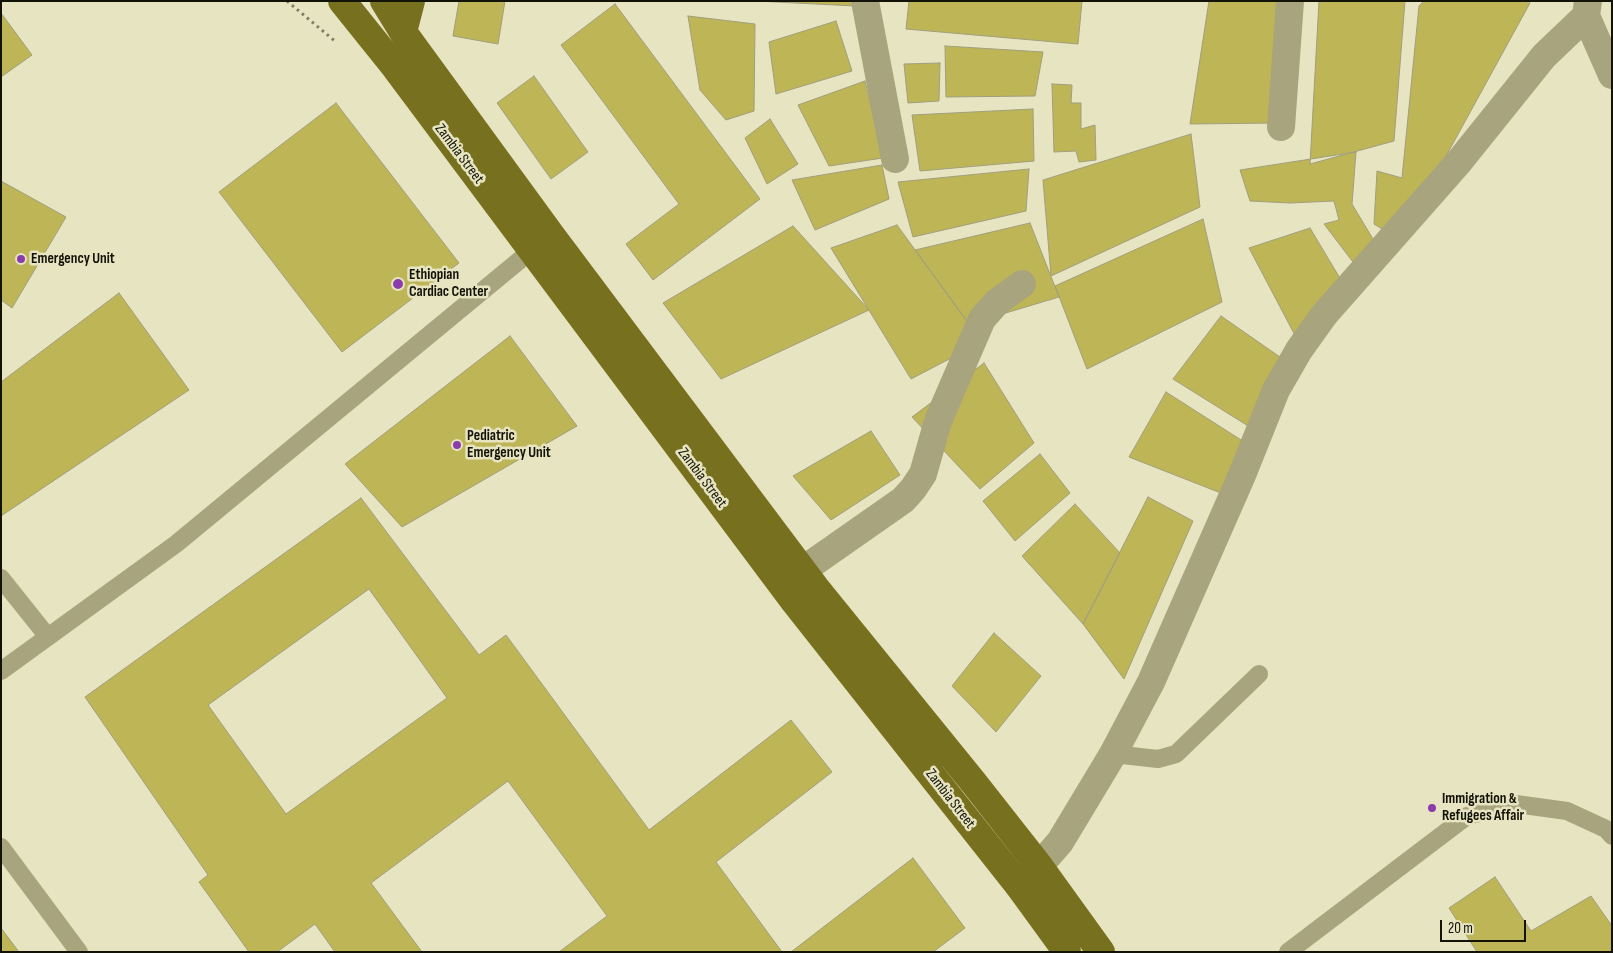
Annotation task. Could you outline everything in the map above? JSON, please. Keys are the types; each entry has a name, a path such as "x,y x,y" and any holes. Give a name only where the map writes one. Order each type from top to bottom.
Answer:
{"main road":[{"name":"Zambia Street","path":"342,1 394,67 541,243 792,577 1064,951"},
{"name":"Zambia Street","path":"384,1 541,243"},
{"path":"403,32 411,1"},
{"name":"Zambia Street","path":"792,577 1039,866 1094,942"}],"street":[{"path":"865,1 895,159"},
{"path":"1281,126 1290,1"},
{"path":"1018,886 1060,842 1113,754 1151,682 1242,475 1276,390 1299,350 1324,315 1458,163 1544,56 1587,9 1612,75"},
{"path":"792,577 904,500 913,489 923,474 938,421 982,319 997,302 1022,284"},
{"path":"1064,951 1094,942"}],"lane":[{"path":"1,671 176,544 541,243"},
{"path":"1,578 48,637"},
{"path":"1113,754 1158,759 1176,754 1259,674"},
{"path":"1288,952 1467,816 1516,804 1567,811 1606,829 1612,836"},
{"path":"1,847 79,952"}],"building":[{"path":"459,1 505,1 498,44 453,36"},
{"path":"756,1 854,1 855,6"},
{"path":"909,1 1082,1 1078,44 906,29"},
{"path":"1209,1 1291,1 1276,123 1190,124"},
{"path":"1319,1 1405,1 1394,141 1310,164"},
{"path":"1424,1 1528,1 1530,3 1400,240 1374,224 1377,171 1402,178 1419,6"},
{"path":"615,4 760,199 653,280 626,244 679,204 561,45"},
{"path":"1,13 32,55 1,77"},
{"path":"688,16 755,24 754,111 726,120 700,90"},
{"path":"836,21 852,71 776,94 769,42"},
{"path":"945,46 1043,52 1035,96 946,97"},
{"path":"940,63 939,101 908,103 904,64"},
{"path":"534,76 588,152 551,179 497,103"},
{"path":"865,81 883,158 829,166 798,105"},
{"path":"1052,84 1072,85 1071,103 1081,103 1081,129 1095,125 1096,160 1079,162 1076,151 1054,152"},
{"path":"336,103 459,263 342,352 219,192"},
{"path":"1033,109 1034,161 920,171 912,115"},
{"path":"770,119 798,164 767,184 745,138"},
{"path":"1191,134 1200,207 1051,276 1043,180"},
{"path":"1356,152 1352,204 1382,254 1359,270 1324,224 1339,220 1334,201 1290,203 1250,201 1240,170"},
{"path":"882,165 889,199 815,230 792,180"},
{"path":"1029,169 1026,211 913,237 898,182"},
{"name":"Emergency Unit","path":"1,181 66,217 12,308 1,300"},
{"path":"1203,219 1222,302 1087,369 1055,286"},
{"path":"1030,223 1059,297 969,324 915,250"},
{"path":"897,225 982,342 911,379 831,248"},
{"path":"793,226 869,310 721,379 663,303"},
{"path":"1310,228 1347,290 1298,341 1249,248"},
{"path":"119,293 189,390 1,516 1,382"},
{"path":"1221,316 1280,357 1253,429 1173,379"},
{"name":"Pediatric Emergency Unit","path":"510,336 577,426 402,527 345,464"},
{"path":"984,363 1034,443 980,489 912,417"},
{"path":"1166,392 1249,445 1226,495 1129,457"},
{"path":"871,431 900,475 831,520 793,476"},
{"path":"1040,454 1070,493 1015,541 983,501"},
{"path":"1148,497 1193,521 1124,679 1083,624"},
{"path":"361,498 479,655 506,635 649,830 791,720 832,772 716,862 782,952 559,952 607,916 508,781 371,883 422,952 335,952 315,924 277,952 249,952 199,882 208,875 85,697","holes":["369,589 447,698 286,814 208,705"]},
{"path":"1075,504 1120,553 1083,624 1022,556"},
{"path":"994,633 1041,676 996,732 952,686"},
{"path":"913,858 965,928 933,952 791,952"},
{"path":"1495,877 1531,931 1591,896 1612,926 1612,952 1477,952 1449,908"},
{"path":"1,928 19,952 1,952"}],"place":[{"name":"Emergency Unit","path":"21,259"},
{"name":"Ethiopian Cardiac Center","path":"398,284"},
{"name":"Pediatric Emergency Unit","path":"457,445"},
{"name":"Immigration & Refugees Affair","path":"1432,808"}]}
